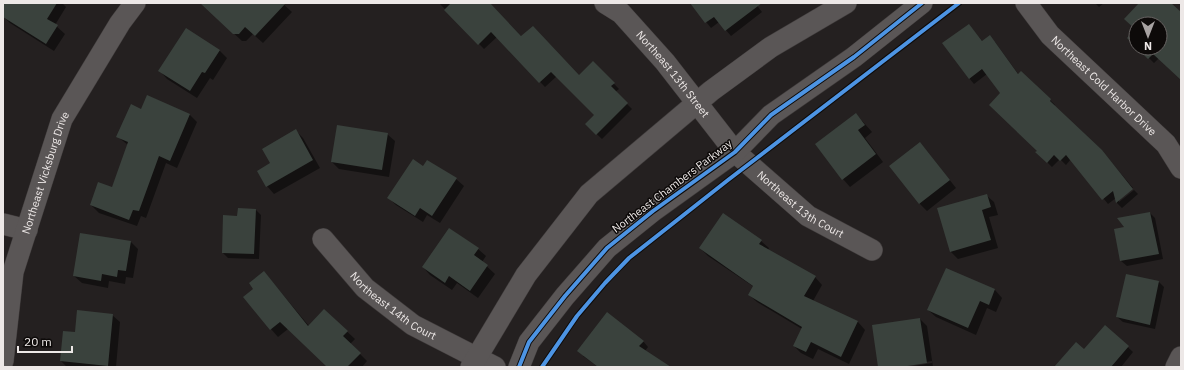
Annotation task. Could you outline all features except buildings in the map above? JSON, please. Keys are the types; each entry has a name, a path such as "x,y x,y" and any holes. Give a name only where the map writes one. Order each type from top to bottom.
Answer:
{"street":[{"name":"Northeast Vicksburg Drive","path":"3,361 14,272 62,120 120,23 135,3"},
{"name":"Northeast 13th Street","path":"605,3 621,13 665,62 734,152"},
{"path":"495,367 474,362 526,275 589,194 671,123 711,91 771,47 846,3"},
{"name":"Northeast Chambers Parkway","path":"520,367 529,342 607,248 653,211 734,152 771,115 854,57 922,3"},
{"name":"Northeast Cold Harbor Drive","path":"1026,3 1050,35 1166,144 1181,168"},
{"name":"Northeast 13th Court","path":"734,152 808,216 872,250"},
{"path":"3,224 27,230"},
{"name":"Northeast 14th Court","path":"323,239 365,288 413,325 474,362"},
{"path":"1176,367 1181,357"}],"cycle path":[{"path":"519,367 529,342 565,296 607,248 653,211 735,152 771,115 854,57 922,3"},
{"path":"542,367 577,316 629,258 959,3"}]}
